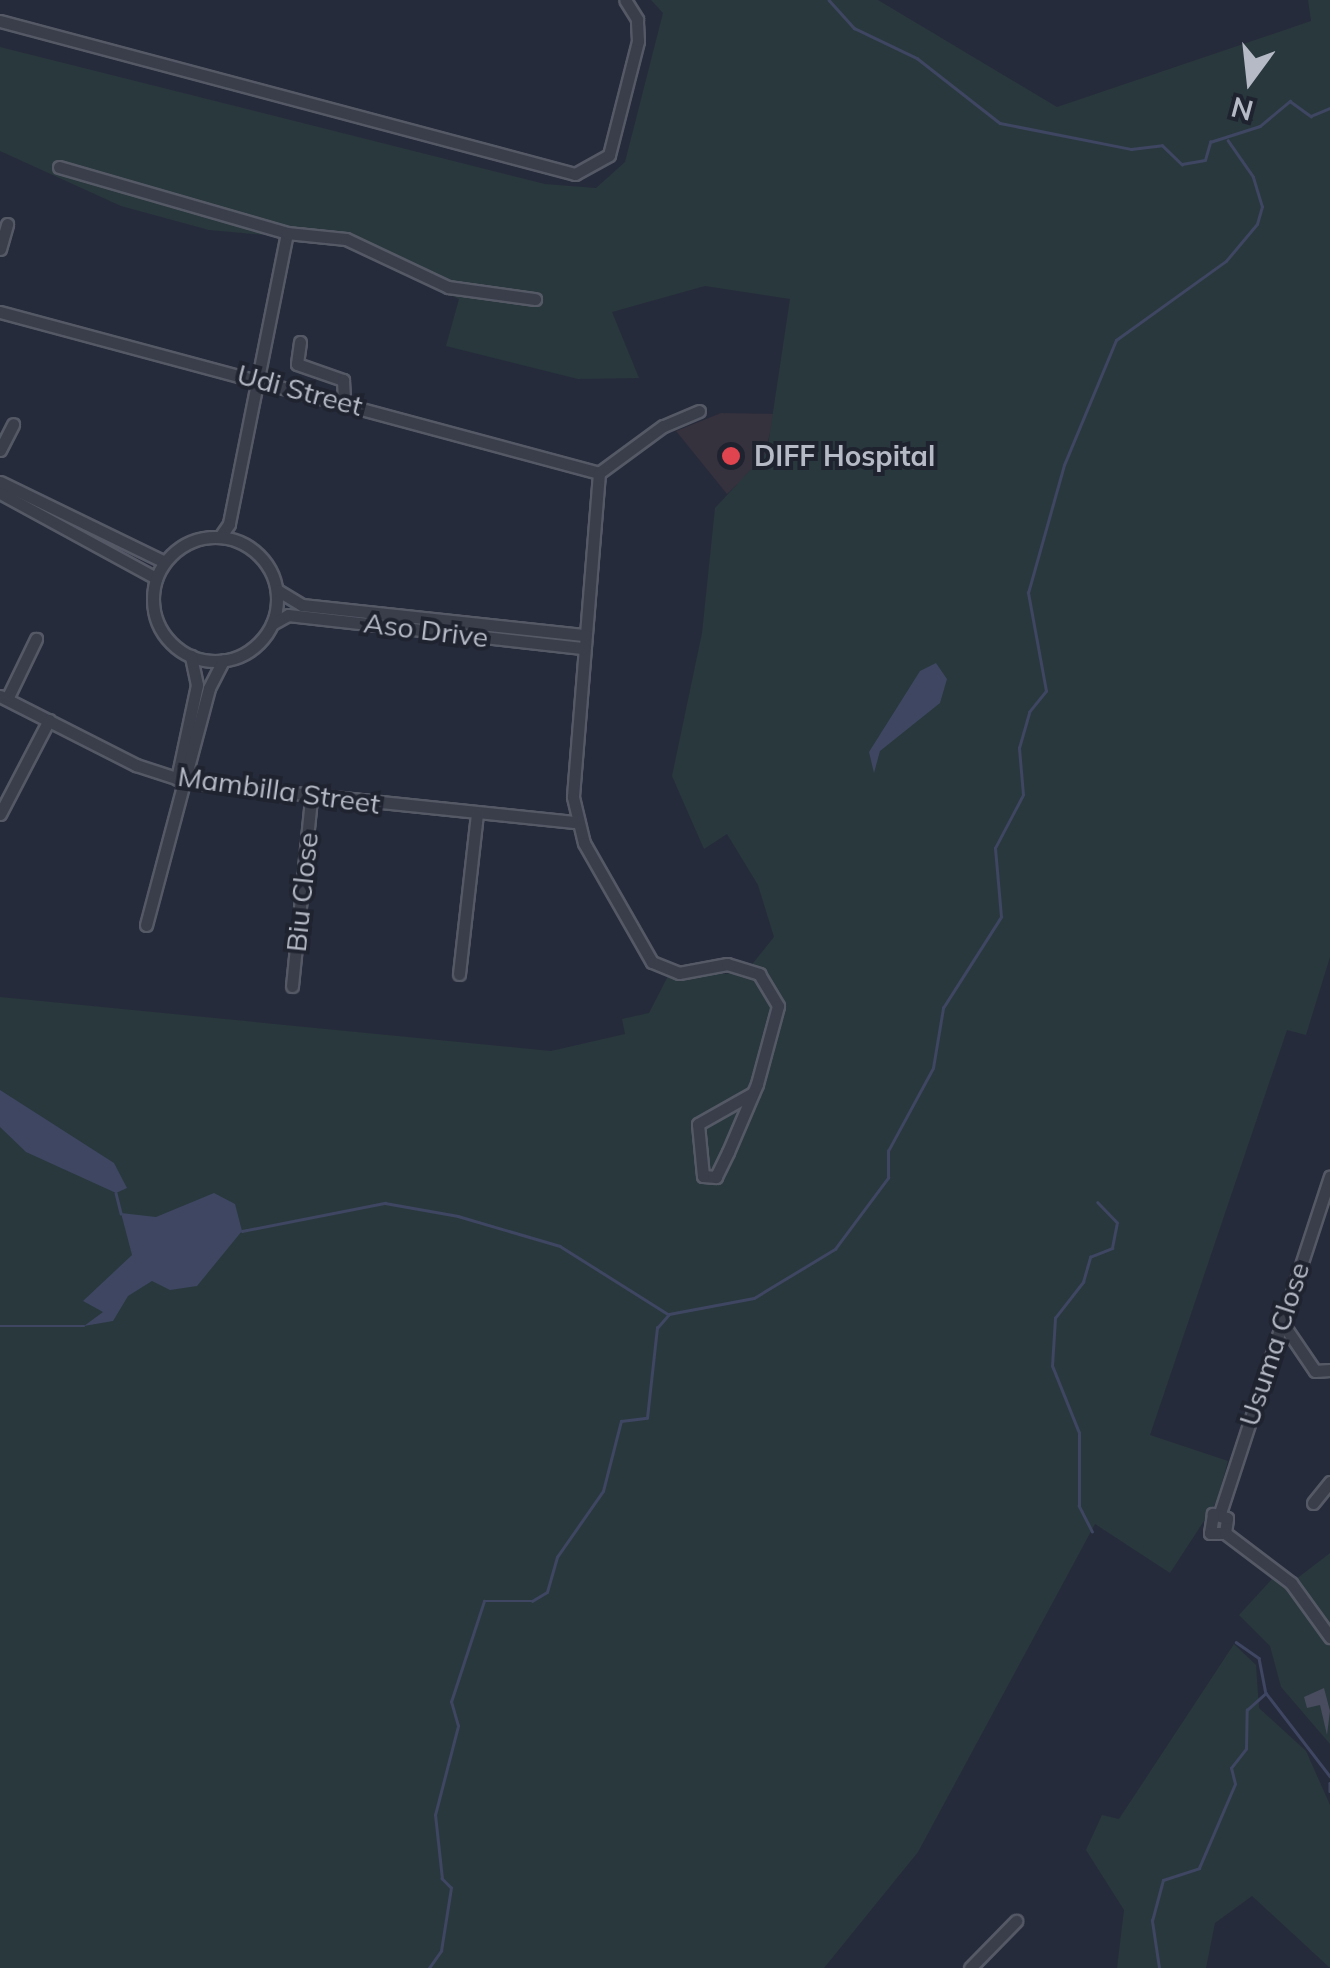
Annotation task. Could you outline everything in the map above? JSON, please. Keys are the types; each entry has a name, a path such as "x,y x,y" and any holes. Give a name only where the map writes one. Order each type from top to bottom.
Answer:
{"street":[{"path":"0,21 575,174 610,155 639,29 625,0"},
{"path":"59,167 286,233 346,239 448,288 535,299"},
{"path":"0,248 7,224"},
{"path":"220,537 229,524 253,378 286,233"},
{"name":"Udi Street","path":"0,312 599,473"},
{"path":"300,342 297,364 343,380 344,402"},
{"path":"699,411 663,426 599,473 584,642 576,822 652,962 678,973 727,964 759,974 778,1006 753,1093 718,1174 703,1176 698,1124 753,1093"},
{"path":"0,450 13,424"},
{"path":"0,482 165,562"},
{"path":"0,493 156,578"},
{"path":"182,780 197,685 191,656 160,627 156,578 165,562 190,542 220,537 260,556 277,590 272,624 257,645 223,660 191,656"},
{"name":"Aso Drive","path":"277,590 302,604 584,642"},
{"name":"Aso Drive","path":"272,624 288,615 584,642"},
{"path":"4,697 36,639"},
{"path":"146,925 182,780 209,688 223,660"},
{"name":"Mambilla Street","path":"4,697 182,780 311,798 576,822"},
{"path":"0,814 49,720"},
{"name":"Biu Close","path":"292,986 311,798"},
{"path":"459,974 477,814"},
{"name":"Usuma Close","path":"1220,1513 1330,1176"},
{"path":"1281,1321 1315,1371 1330,1370"},
{"path":"1313,1504 1330,1482"},
{"path":"1220,1513 1225,1533"},
{"path":"1220,1513 1206,1527 1225,1533 1290,1583 1330,1637"},
{"path":"970,1968 1016,1920"}],"shaded area":[{"path":"651,0 878,0 1057,107 1311,21 1308,0 1330,0 1330,957 1306,1035 1287,1030 1150,1435 1228,1461 1217,1501 1170,1573 1095,1524 918,1852 824,1968 0,1968 0,997 551,1051 625,1034 622,1019 649,1013 668,976 745,973 774,937 758,885 727,834 704,849 672,776 702,633 715,508 767,452 790,299 705,286 612,312 639,378 578,379 446,346 459,299 331,241 209,230 121,206 0,151 0,47 545,184 596,188 625,162 663,13"},
{"name":"DIFF Hospital","path":"721,413 775,414 763,461 727,494 676,431"},
{"path":"1330,1553 1330,1744 1281,1687 1270,1646 1239,1615 1282,1568 1295,1580"},
{"path":"1234,1644 1256,1665 1259,1708 1306,1751 1330,1805 1330,1968 1252,1896 1215,1923 1206,1968 1117,1968 1124,1910 1086,1850 1102,1815 1119,1819"}],"water":[{"path":"936,663 947,679 940,703 880,751 874,773 869,752 920,671"},
{"path":"0,1090 114,1163 127,1188 116,1193 26,1152 0,1127"},
{"path":"214,1193 235,1204 242,1231 197,1286 170,1290 152,1281 128,1296 113,1321 84,1326 103,1312 83,1301 132,1255 121,1213 156,1217"}],"building":[{"path":"1324,1688 1330,1711 1327,1735 1320,1705 1307,1708 1304,1697"}],"waterway":[{"path":"829,0 854,28 917,58 1000,123 1131,149 1162,145 1182,164 1205,160 1210,142 1260,126 1290,101 1311,116 1330,108"},
{"path":"429,1968 441,1951 451,1888 442,1879 435,1815 458,1726 451,1702 484,1601 532,1601 547,1592 557,1557 603,1491 621,1421 647,1418 657,1328 669,1314 754,1298 835,1249 888,1178 888,1151 933,1068 943,1008 1001,917 995,848 1023,795 1019,748 1029,712 1046,691 1028,593 1064,465 1116,340 1226,261 1257,224 1262,207 1253,177 1228,141"},
{"path":"116,1193 121,1213"},
{"path":"242,1231 385,1203 458,1216 560,1246 668,1314"},
{"path":"1092,1532 1079,1506 1079,1433 1052,1366 1055,1318 1083,1282 1090,1257 1112,1248 1117,1223 1098,1203"},
{"path":"0,1326 84,1326"},
{"path":"1236,1642 1259,1658 1266,1693 1330,1776"},
{"path":"1159,1968 1152,1921 1163,1880 1199,1868 1235,1784 1231,1768 1246,1749 1247,1710 1266,1693"},
{"path":"1330,1783 1330,1791"}],"place":[{"name":"DIFF Hospital","path":"731,456"}]}
